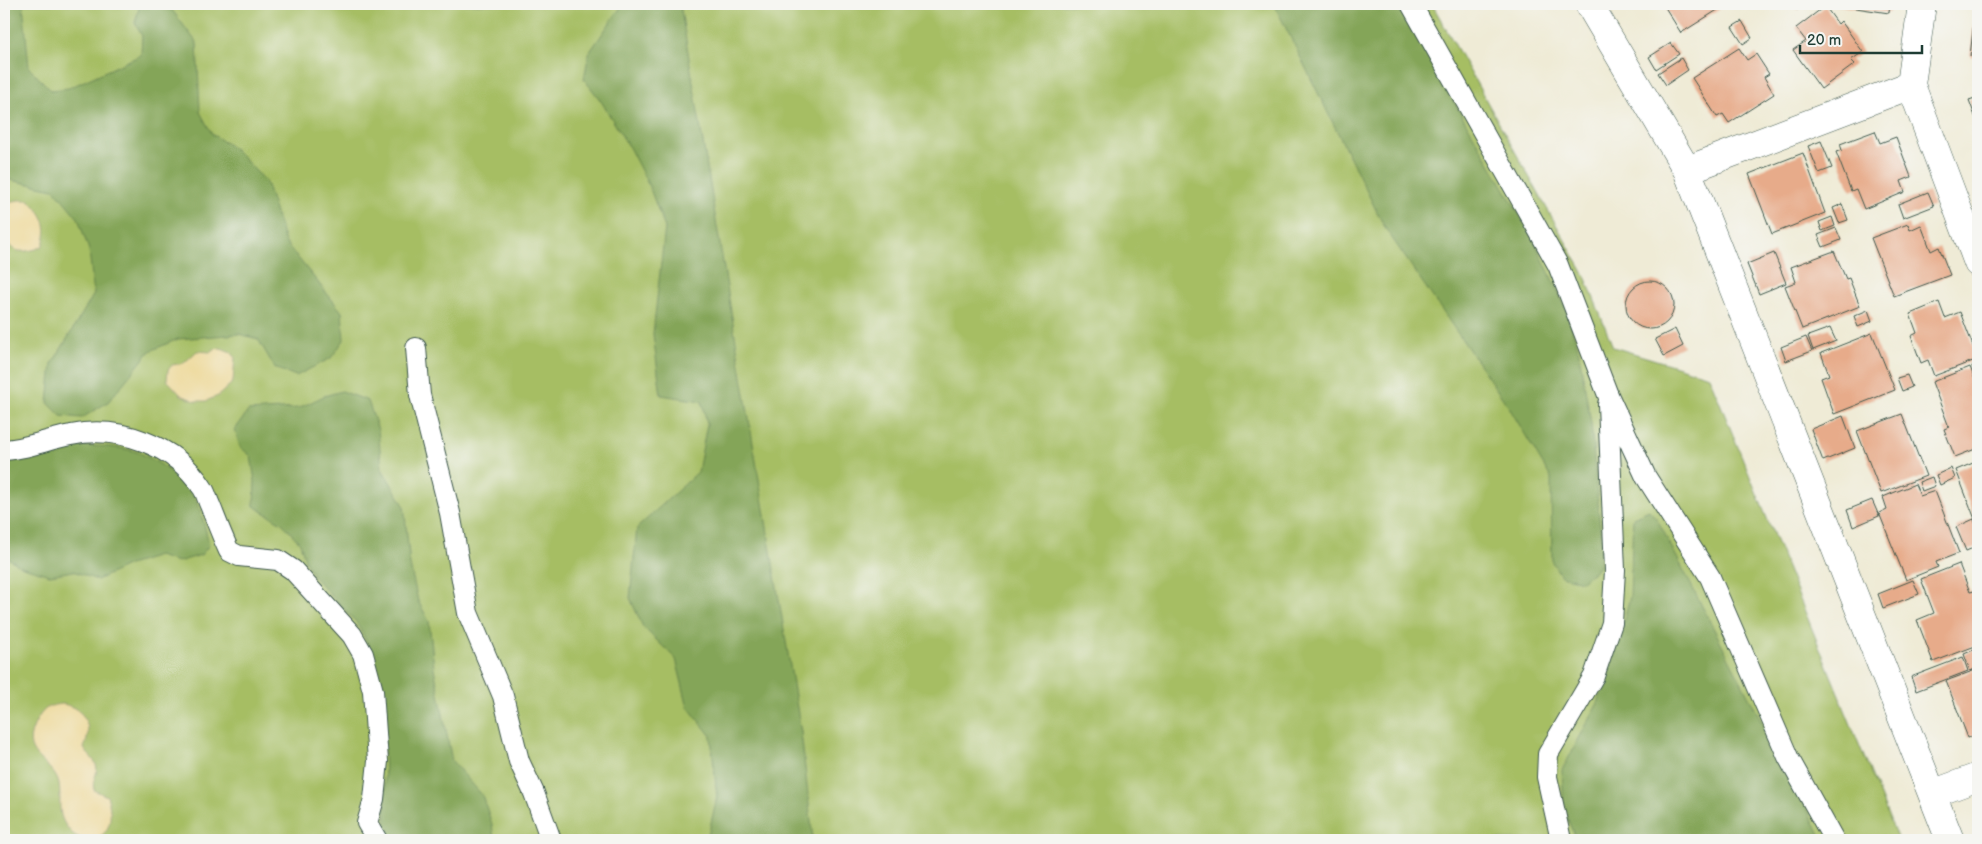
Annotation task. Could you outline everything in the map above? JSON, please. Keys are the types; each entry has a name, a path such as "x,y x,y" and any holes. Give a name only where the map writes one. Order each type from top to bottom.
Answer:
{"street":[{"path":"1590,4 1687,170 1950,840"},
{"path":"1922,4 1910,85 1978,263"},
{"path":"1687,170 1910,85"},
{"path":"1932,794 1978,777"}],"lane":[{"path":"1411,4 1558,265 1608,395 1646,477 1710,577 1788,757 1834,840"},
{"path":"416,348 420,395 450,513 468,612 503,696 519,761 534,793 551,840"},
{"path":"1561,840 1547,777 1548,754 1594,676 1612,623 1615,570 1608,395"},
{"path":"4,450 19,449 72,434 102,433 129,437 157,446 178,460 203,487 229,550 239,556 278,560 293,570 352,636 363,654 374,691 378,761 374,799 367,823 377,840"}],"green space":[{"path":"4,4 1432,4 1585,276 1613,347 1709,376 1898,840 4,840"},
{"path":"4,4 23,4 29,68 51,90 69,88 141,55 142,36 135,23 140,4 159,4 172,10 197,43 200,112 212,134 235,149 266,182 285,242 342,312 344,340 331,358 296,376 275,368 258,339 239,334 178,339 150,351 108,402 82,418 61,416 48,403 52,364 94,294 89,250 78,218 54,189 10,180 4,176"},
{"path":"623,4 680,4 801,732 813,840 675,840 708,836 717,797 711,736 688,707 676,659 643,627 630,598 637,528 698,472 707,424 702,401 661,395 653,334 665,228 649,186 630,149 601,101 584,79 589,53"},
{"path":"1274,4 1397,4 1532,236 1566,309 1578,348 1591,423 1601,538 1599,567 1582,581 1561,576 1552,562 1551,478 1510,409 1385,228"},
{"path":"342,391 368,401 378,430 382,469 404,505 410,565 418,601 429,621 434,668 452,761 482,795 492,824 494,840 386,840 384,734 368,644 356,622 314,577 305,560 300,543 283,524 254,506 255,481 251,456 240,447 235,430 248,411 299,408 324,396"},
{"path":"76,446 113,447 134,451 155,461 177,477 192,493 202,515 209,545 201,555 178,562 158,556 129,565 97,580 73,571 50,575 23,567 4,556 4,461 21,459"},
{"path":"1649,510 1657,519 1823,840 1576,840 1564,810 1562,770 1598,703 1615,652 1630,597 1633,517"}],"sand":[{"path":"18,200 29,200 42,216 45,233 42,247 29,251 19,251 12,248 8,243 4,227 4,206"},
{"path":"221,348 231,352 235,357 233,382 218,396 206,401 195,401 181,395 167,380 168,370 172,365 184,363 197,351 210,352"},
{"path":"63,704 77,710 86,720 88,733 84,748 94,760 97,768 93,787 94,790 107,796 108,800 110,820 108,827 101,836 96,838 79,838 65,825 60,808 59,784 50,768 37,757 30,742 32,732 43,711 51,706"}],"building":[{"path":"1663,4 1727,4 1681,33"},
{"path":"1792,4 1806,4 1797,10"},
{"path":"1829,4 1890,4 1889,13"},
{"path":"1976,4 1978,4 1978,57 1970,56"},
{"path":"1825,6 1838,24 1841,21 1863,52 1851,60 1855,64 1821,89 1793,50 1806,41 1796,28"},
{"path":"1742,21 1752,38 1743,44 1732,27"},
{"path":"1671,43 1679,54 1656,69 1649,57"},
{"path":"1739,48 1747,60 1756,54 1769,74 1764,77 1774,94 1729,123 1723,114 1717,117 1692,78"},
{"path":"1681,58 1688,70 1666,85 1658,73"},
{"path":"1978,97 1978,124 1969,100"},
{"path":"1875,131 1880,143 1896,137 1911,177 1901,181 1905,192 1864,209 1856,189 1851,191 1836,152 1842,150 1840,144"},
{"path":"1821,141 1832,168 1819,173 1808,146"},
{"path":"1803,153 1825,213 1772,234 1749,174"},
{"path":"1928,192 1934,206 1903,218 1898,204"},
{"path":"1842,204 1848,220 1839,223 1833,208"},
{"path":"1832,217 1835,226 1822,231 1819,222"},
{"path":"1908,224 1910,230 1921,225 1931,251 1939,247 1950,275 1894,296 1871,238"},
{"path":"1836,228 1841,240 1823,247 1818,235"},
{"path":"1834,251 1846,279 1849,278 1860,306 1802,329 1785,286 1796,282 1791,267"},
{"path":"1774,253 1786,283 1759,294 1747,264"},
{"path":"1650,281 1659,283 1667,288 1672,296 1674,305 1672,314 1667,322 1659,327 1650,329 1641,327 1633,322 1628,314 1626,305 1628,296 1633,288 1641,283"},
{"path":"1939,302 1945,318 1960,312 1978,359 1934,376 1928,360 1921,363 1911,336 1917,333 1910,314"},
{"path":"1868,310 1872,321 1858,327 1854,316"},
{"path":"1830,328 1836,341 1813,350 1808,336"},
{"path":"1675,329 1683,346 1664,356 1655,339"},
{"path":"1872,333 1895,390 1834,414 1821,378 1829,375 1821,353"},
{"path":"1806,337 1812,351 1786,361 1781,347"},
{"path":"1978,363 1978,383 1972,366"},
{"path":"1970,367 1978,387 1978,448 1955,457 1944,429 1949,427 1932,382"},
{"path":"1907,375 1912,387 1902,391 1897,378"},
{"path":"1902,414 1926,476 1881,493 1857,431"},
{"path":"1843,416 1855,448 1823,461 1811,429"},
{"path":"1978,461 1978,527 1956,470"},
{"path":"1951,468 1955,478 1940,485 1936,475"},
{"path":"1932,477 1935,486 1922,491 1919,482"},
{"path":"1915,484 1920,496 1935,491 1959,553 1936,562 1938,567 1906,580 1879,513 1887,509 1883,497"},
{"path":"1872,500 1879,516 1853,527 1847,510"},
{"path":"1974,519 1978,531 1978,546 1966,551 1956,527"},
{"path":"1959,564 1970,592 1978,590 1978,645 1933,662 1917,620 1934,613 1921,579"},
{"path":"1913,580 1919,594 1883,608 1878,594"},
{"path":"1978,648 1978,668 1970,671 1964,654"},
{"path":"1963,657 1968,671 1916,691 1911,677"},
{"path":"1978,669 1978,734 1968,738 1946,681"}]}
